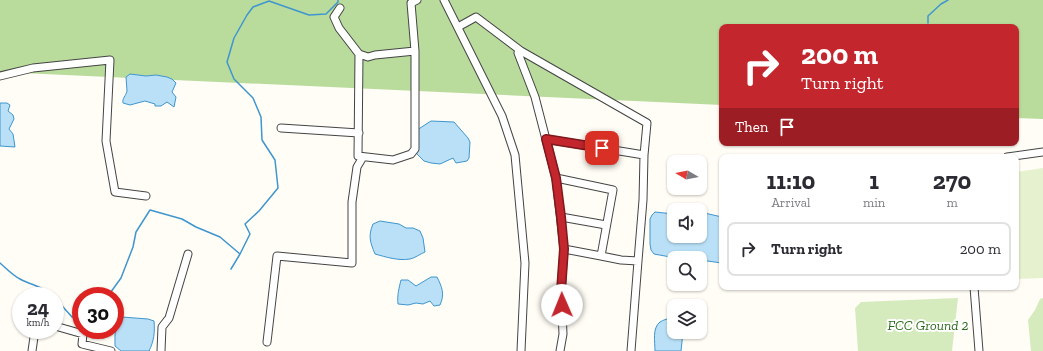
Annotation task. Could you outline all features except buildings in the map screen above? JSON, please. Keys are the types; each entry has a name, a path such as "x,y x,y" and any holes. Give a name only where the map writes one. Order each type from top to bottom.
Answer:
{"street":[{"path":"359,54 358,156 393,160 411,154 415,149 415,51 412,3 417,0"},
{"path":"444,0 502,116 515,155 525,262 521,351"},
{"path":"340,8 334,17 339,28 359,54 368,57 415,51"},
{"path":"458,27 476,17 521,51 647,122 644,155 643,200 631,351"},
{"path":"521,51 518,53 535,97 556,178 564,249 561,291 563,334 560,351"},
{"path":"0,76 33,68 110,60 106,141 115,192 146,196"},
{"path":"281,128 359,133"},
{"path":"546,139 644,155"},
{"path":"1019,155 1043,152"},
{"path":"267,342 276,256 352,263 352,202 357,167 363,156"},
{"path":"556,178 613,190 601,256"},
{"path":"561,217 606,225"},
{"path":"564,249 621,260 638,261"},
{"path":"161,351 162,326 169,318 188,254"},
{"path":"974,290 979,351"},
{"path":"64,329 83,334 82,344 111,351"},
{"path":"32,351 34,339"}],"green space":[{"path":"0,0 1043,0 1043,119 1019,118 1019,24 719,24 719,105 0,72"},
{"path":"1043,168 1043,278 1019,279 1019,172"},
{"name":"FCC Ground 2","path":"958,298 952,351 858,351 855,308 861,302"},
{"path":"1043,298 1043,351 1031,351 1028,320 1040,299"}],"water":[{"path":"130,74 146,76 156,75 172,79 176,83 172,92 176,97 174,107 167,102 161,106 155,106 155,104 145,101 130,105 123,103 127,91 126,77"},
{"path":"0,103 7,103 10,105 8,111 13,115 14,119 9,129 13,134 15,147 0,146"},
{"path":"431,121 454,122 470,142 469,158 467,161 456,163 453,158 440,164 431,163 424,161 415,152 417,130"},
{"path":"655,212 667,213 667,243 707,243 707,214 719,216 719,263 707,261 707,251 667,251 667,256 654,254 651,250 650,244 650,219"},
{"path":"380,221 399,224 406,228 413,228 420,231 423,238 425,252 406,259 392,258 375,254 371,242 370,232 373,224"},
{"path":"431,277 437,277 441,287 443,294 440,305 434,306 430,301 423,304 398,304 401,280 408,280 416,286"},
{"path":"124,317 148,319 154,321 154,336 149,351 121,351 115,346 115,339 124,339"},
{"path":"667,319 667,339 682,339 681,351 655,351 654,335 656,328 660,322"}],"waterway":[{"path":"231,269 250,234 245,224 259,211 278,188 275,160 262,140 261,117 253,98 234,79 227,62 234,38 253,7 269,1 309,15 326,14 338,2 338,0"},
{"path":"928,23 928,16 941,4 948,0"},
{"path":"114,287 121,278 133,247 136,232 150,210 182,219 196,227 220,237 240,254"},
{"path":"0,263 17,277 39,287"},
{"path":"64,308 72,317"}],"route":[{"path":"562,305 561,291 564,249 561,217 556,178 546,139 602,148"}]}
